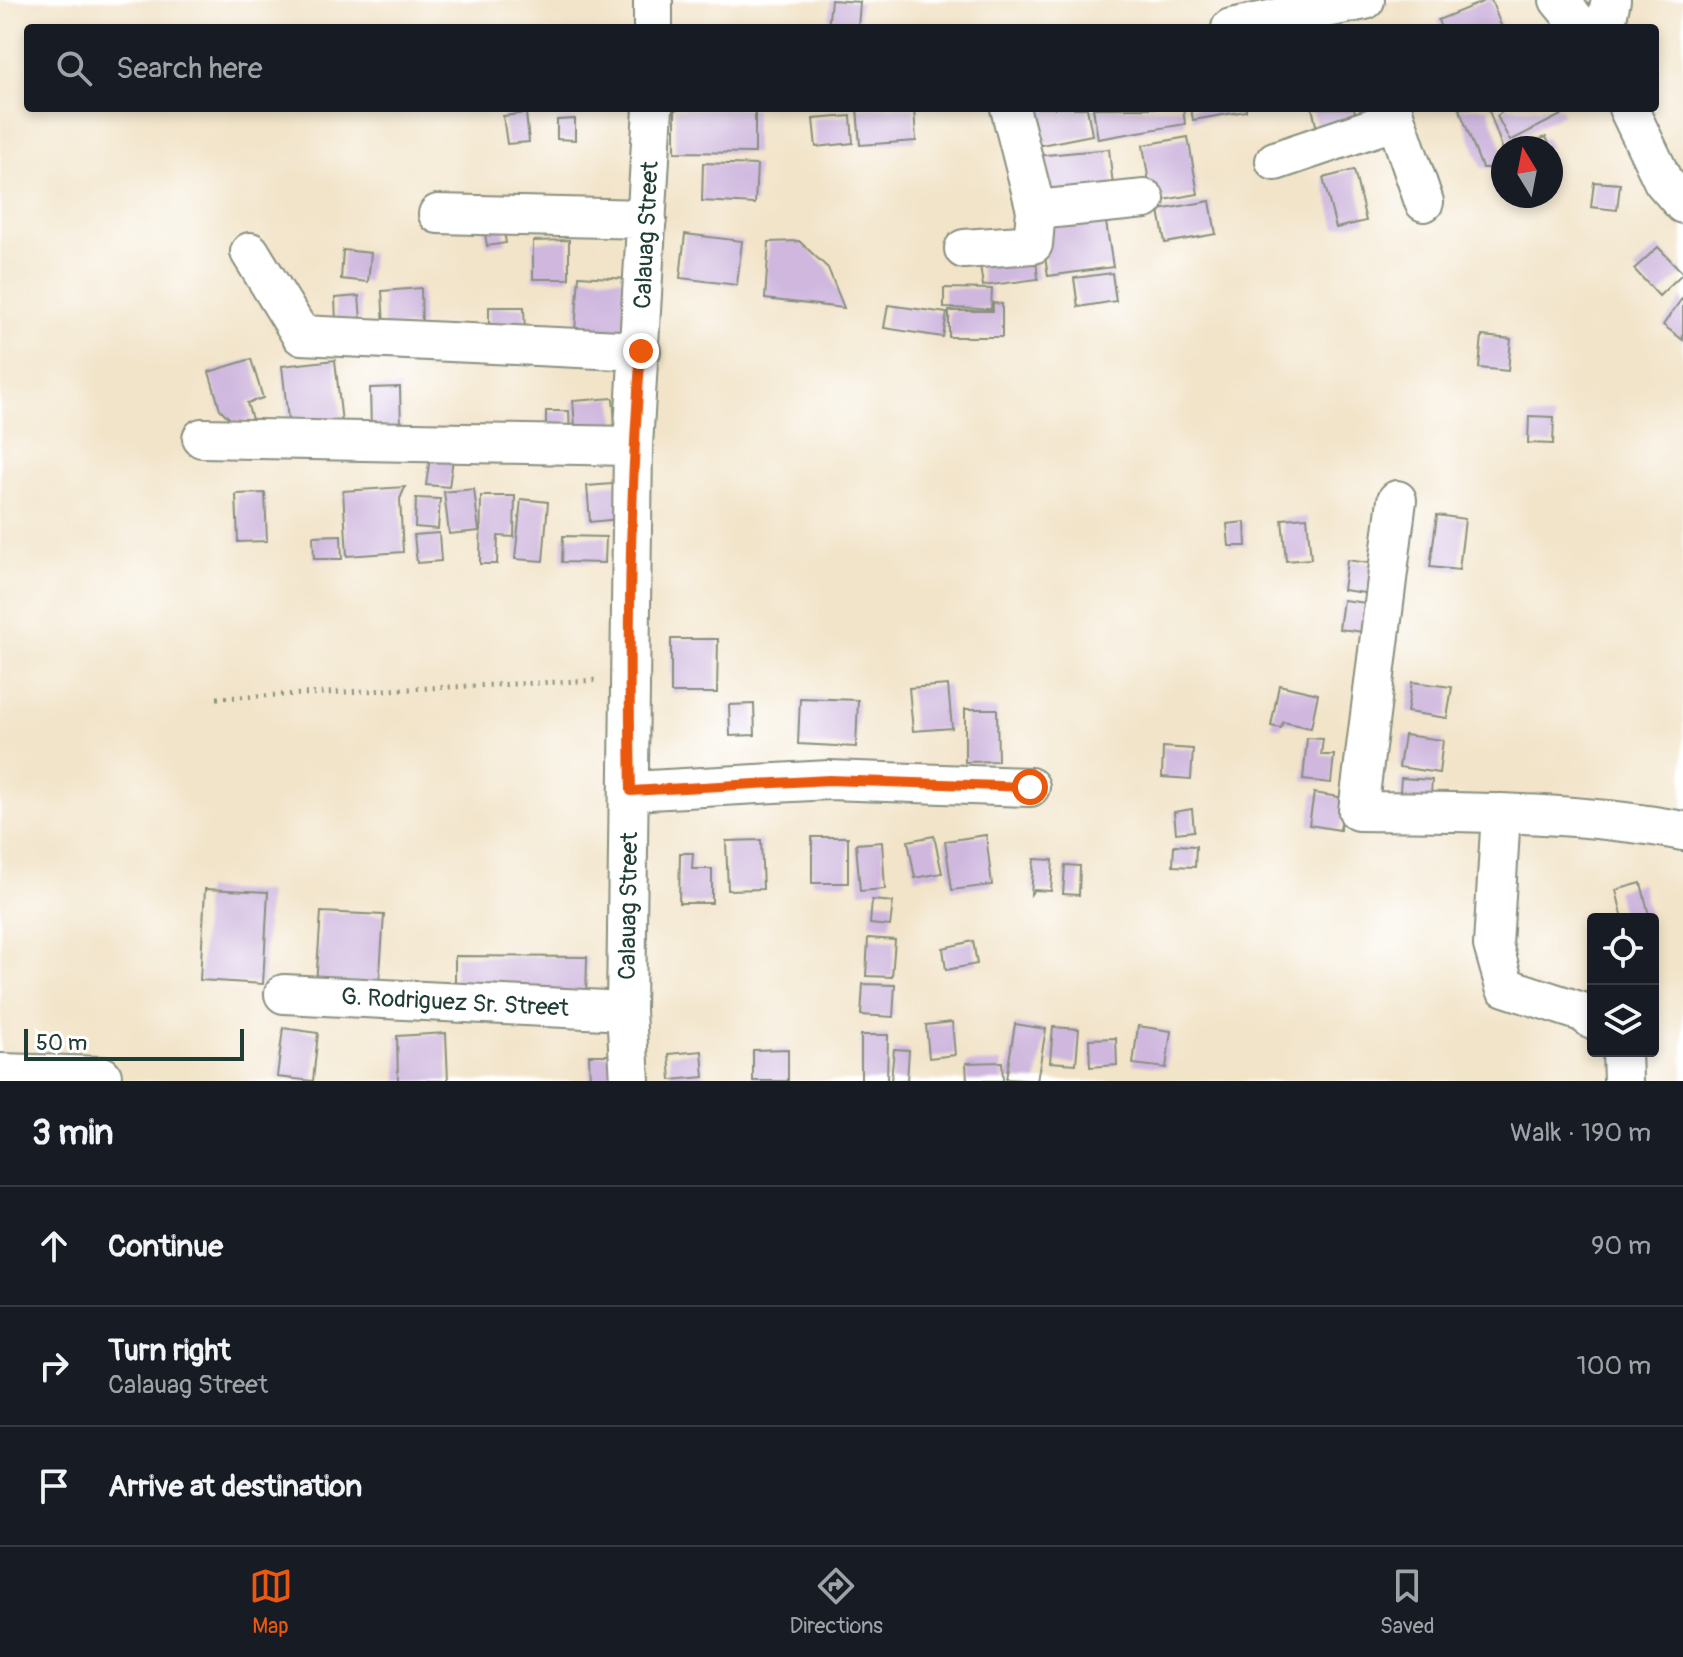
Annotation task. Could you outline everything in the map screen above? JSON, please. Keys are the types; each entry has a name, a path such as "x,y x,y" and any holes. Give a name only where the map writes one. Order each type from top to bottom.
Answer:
{"street":[{"path":"653,0 653,24"},
{"path":"1559,0 1579,24"},
{"path":"1606,24 1611,0"},
{"path":"1260,24 1362,10"},
{"name":"Calauag Street","path":"630,1081 626,1011 633,446 653,112"},
{"path":"964,249 1033,244 1036,210 1011,112"},
{"path":"1630,112 1663,181 1683,204"},
{"path":"1275,161 1394,114 1424,202"},
{"path":"1036,210 1145,199"},
{"path":"438,214 647,219"},
{"path":"250,252 301,335 641,351"},
{"path":"202,438 633,446"},
{"path":"1397,500 1358,811 1501,813 1621,820 1683,831"},
{"path":"631,791 829,780 1030,787"},
{"path":"1501,813 1493,945 1505,987 1587,1016"},
{"name":"G. Rodriguez Sr. Street","path":"284,994 626,1011"},
{"path":"1622,1057 1623,1081"},
{"path":"0,1073 102,1076"}],"path":[{"path":"217,698 629,678"}],"building":[{"path":"831,0 860,2 858,24 828,24"},
{"path":"1491,0 1500,24 1440,24 1438,20"},
{"path":"675,112 755,112 755,153 675,152"},
{"path":"857,112 914,112 916,141 860,145"},
{"path":"1029,112 1088,112 1092,135 1036,146"},
{"path":"1094,112 1184,112 1185,124 1098,139"},
{"path":"1192,112 1240,112 1193,120"},
{"path":"1313,112 1355,112 1357,120 1317,129"},
{"path":"1461,112 1489,112 1498,136 1491,136 1491,168 1482,168"},
{"path":"1502,112 1563,114 1520,136 1507,136 1497,116"},
{"path":"526,113 529,142 507,144 503,116"},
{"path":"851,116 853,143 816,147 813,119"},
{"path":"575,119 575,140 557,139 557,120"},
{"path":"1188,137 1198,194 1152,202 1143,145"},
{"path":"1109,149 1114,195 1040,202 1036,156"},
{"path":"703,163 757,165 755,204 702,201"},
{"path":"1354,170 1366,221 1336,228 1323,178"},
{"path":"1594,182 1620,184 1617,210 1591,207"},
{"path":"1210,201 1216,234 1165,243 1159,210"},
{"path":"1105,216 1113,267 1048,276 1040,225"},
{"path":"502,220 506,243 487,246 483,222"},
{"path":"685,234 742,241 737,285 680,278"},
{"path":"569,240 569,279 533,279 533,241"},
{"path":"799,241 828,268 844,308 765,299 769,242"},
{"path":"1658,247 1683,273 1659,296 1634,269"},
{"path":"343,250 371,253 368,282 341,279"},
{"path":"1035,251 1038,279 983,286 979,258"},
{"path":"1112,273 1116,301 1078,307 1074,278"},
{"path":"579,276 629,279 623,335 575,332"},
{"path":"421,288 422,326 384,328 382,291"},
{"path":"944,288 992,289 991,309 944,308"},
{"path":"359,296 361,320 336,322 335,298"},
{"path":"1683,297 1683,340 1663,325"},
{"path":"993,303 1002,304 1002,337 949,337 949,311 993,311"},
{"path":"888,305 947,313 943,337 884,328"},
{"path":"489,307 524,307 525,335 489,336"},
{"path":"1482,336 1511,339 1508,371 1479,368"},
{"path":"251,359 263,398 247,403 252,419 235,424 220,409 209,372"},
{"path":"335,360 342,423 289,429 282,366"},
{"path":"400,387 401,429 371,431 370,388"},
{"path":"613,398 616,435 576,438 573,401"},
{"path":"546,411 569,411 570,439 546,439"},
{"path":"1529,416 1554,417 1553,444 1528,443"},
{"path":"430,456 453,459 449,487 426,485"},
{"path":"625,483 628,518 590,522 587,486"},
{"path":"405,487 400,499 403,552 347,556 343,491"},
{"path":"474,489 479,531 449,534 444,492"},
{"path":"265,493 267,541 238,542 236,494"},
{"path":"481,496 515,496 514,537 498,536 497,564 480,564"},
{"path":"416,498 440,499 438,529 415,527"},
{"path":"521,499 548,502 543,561 515,559"},
{"path":"1437,515 1465,519 1459,570 1430,567"},
{"path":"1307,517 1311,559 1286,561 1282,519"},
{"path":"1245,522 1246,546 1229,546 1227,524"},
{"path":"439,533 441,561 417,563 414,535"},
{"path":"341,535 342,559 314,559 313,536"},
{"path":"563,536 606,537 605,563 562,562"},
{"path":"1347,560 1383,565 1379,595 1343,590"},
{"path":"1343,600 1367,603 1363,632 1339,629"},
{"path":"671,639 718,639 717,693 671,693"},
{"path":"1412,682 1452,687 1447,718 1407,712"},
{"path":"948,685 952,728 913,731 909,688"},
{"path":"1279,685 1318,694 1311,728 1283,722 1281,728 1271,726"},
{"path":"800,698 858,700 856,747 798,744"},
{"path":"754,704 755,735 730,736 729,705"},
{"path":"965,709 997,709 998,761 965,762"},
{"path":"1404,735 1443,740 1439,773 1399,767"},
{"path":"1307,738 1323,739 1321,755 1334,755 1331,783 1303,780"},
{"path":"1163,747 1193,749 1191,779 1162,777"},
{"path":"1401,778 1432,780 1430,808 1399,805"},
{"path":"1314,793 1345,798 1340,830 1309,825"},
{"path":"1192,809 1194,831 1176,833 1174,812"},
{"path":"986,835 992,885 952,890 945,841"},
{"path":"934,836 942,873 915,878 908,841"},
{"path":"812,837 848,837 848,883 812,883"},
{"path":"761,840 763,889 728,890 726,841"},
{"path":"882,842 885,889 860,891 856,844"},
{"path":"1174,845 1196,846 1195,867 1173,866"},
{"path":"680,853 693,853 692,869 712,869 712,903 679,903"},
{"path":"1034,859 1053,860 1051,891 1034,890 1031,894"},
{"path":"1065,865 1080,866 1079,895 1063,894"},
{"path":"1641,883 1648,913 1622,913 1616,890"},
{"path":"205,889 268,892 263,984 200,980"},
{"path":"872,900 893,902 890,926 870,924"},
{"path":"321,912 384,915 379,987 316,984"},
{"path":"868,938 895,940 892,977 866,976"},
{"path":"973,941 977,964 946,970 943,948"},
{"path":"455,956 587,957 586,1001 455,999"},
{"path":"863,984 895,985 893,1017 861,1015"},
{"path":"952,1022 955,1055 929,1058 926,1025"},
{"path":"1015,1024 1046,1029 1037,1081 1006,1079"},
{"path":"1138,1026 1171,1031 1166,1068 1133,1064"},
{"path":"1053,1027 1079,1029 1076,1064 1050,1062"},
{"path":"283,1028 318,1033 313,1081 277,1077"},
{"path":"446,1033 448,1081 398,1081 397,1036"},
{"path":"861,1035 888,1035 887,1081 861,1081"},
{"path":"1116,1038 1117,1065 1090,1067 1089,1039"},
{"path":"788,1049 788,1081 753,1081 753,1050"},
{"path":"894,1049 909,1050 907,1081 891,1081"},
{"path":"702,1051 704,1077 671,1080 669,1054"},
{"path":"589,1055 611,1055 611,1081 590,1081"},
{"path":"1002,1062 1003,1081 967,1081 966,1063"}],"route":[{"path":"641,351 633,446 629,678 631,791 895,779 1030,787"}]}
